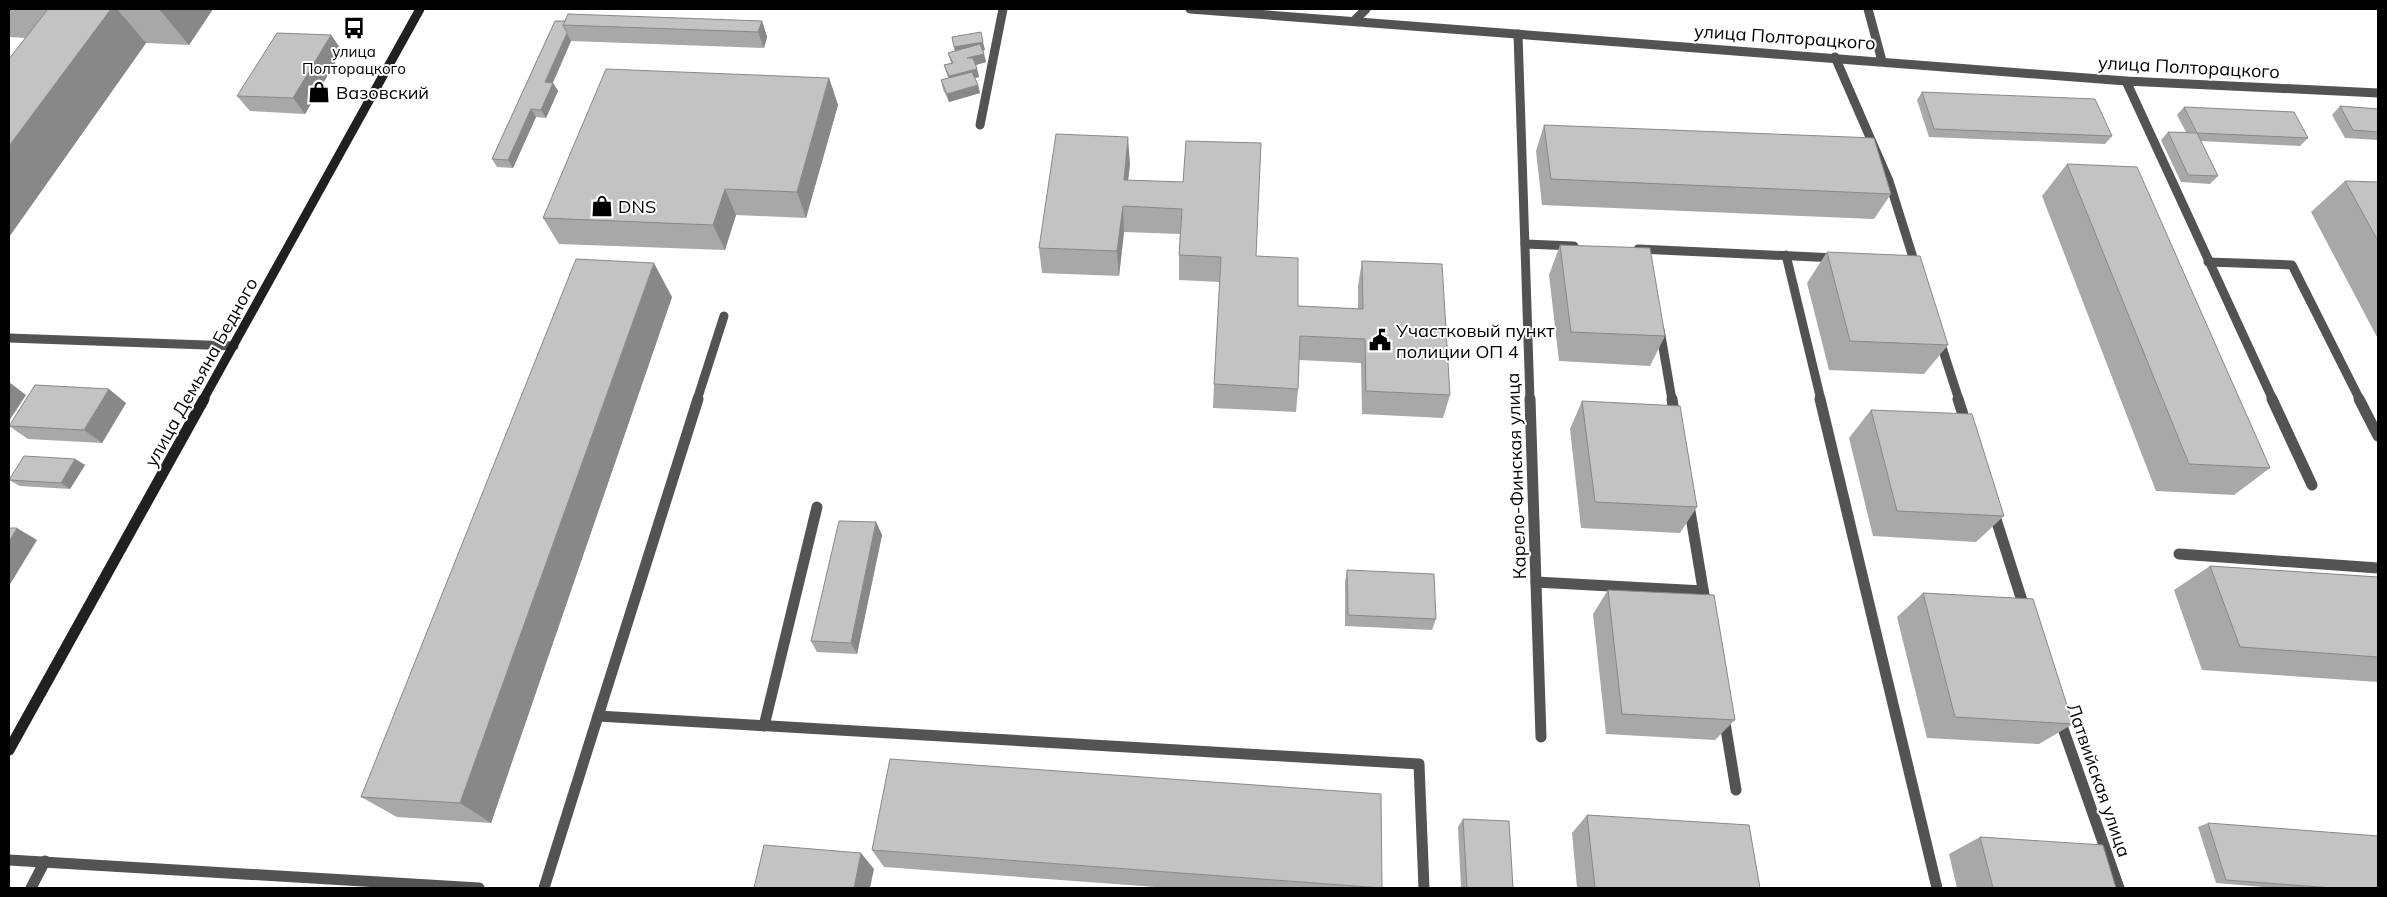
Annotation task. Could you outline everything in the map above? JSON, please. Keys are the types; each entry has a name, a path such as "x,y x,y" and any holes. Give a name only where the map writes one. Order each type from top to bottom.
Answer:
{"main road":[{"name":"улица Демьяна Бедного","path":"9,750 420,9"}],"street":[{"path":"980,125 1003,9"},
{"name":"улица Полторацкого","path":"1190,9 1835,57 2126,81 2378,93"},
{"path":"1354,21 1366,9"},
{"path":"1868,9 1882,61"},
{"name":"Карело-Финская улица","path":"1518,34 1541,737"},
{"path":"1835,57 1889,181 1910,261 1920,280"},
{"path":"2126,81 2312,485"},
{"path":"1525,244 1581,246"},
{"path":"1628,248 1647,254 1786,255 1845,258"},
{"path":"1786,255 1937,888"},
{"path":"2208,262 2292,265 2378,436"},
{"path":"544,888 724,316"},
{"path":"1658,318 1677,435"},
{"path":"1936,327 1972,441"},
{"path":"9,338 234,346"},
{"path":"1687,493 1708,619"},
{"path":"1990,498 2029,620"},
{"path":"764,726 817,507"},
{"path":"2179,554 2378,568"},
{"path":"1536,582 1703,591"},
{"path":"1722,705 1736,790"},
{"name":"Латвийская улица","path":"2056,706 2077,772 2120,888"},
{"path":"598,716 1420,764 1424,888"},
{"path":"9,860 479,888"},
{"path":"31,888 45,862"}],"building":[{"path":"48,9 111,9 9,146 9,59"},
{"path":"568,14 762,21 758,32 563,25"},
{"path":"555,21 565,21 563,25 567,33 545,82 553,83 541,110 531,109 508,160 492,159"},
{"path":"981,32 983,42 954,47 952,37"},
{"path":"277,33 331,35 293,98 237,96"},
{"path":"980,44 984,54 967,58 973,58 977,69 949,76 944,65 953,63 948,53"},
{"path":"606,69 829,78 797,192 725,189 713,225 543,218"},
{"path":"972,72 978,85 947,94 941,80"},
{"path":"1922,92 2095,99 2112,136 1934,129"},
{"path":"2340,106 2378,109 2378,132 2353,130"},
{"path":"2184,107 2294,112 2308,138 2197,133"},
{"path":"1544,125 1874,138 1891,194 1551,179"},
{"path":"2168,132 2197,133 2218,176 2188,175"},
{"path":"1056,134 1128,137 1124,180 1183,182 1186,141 1261,143 1256,256 1298,258 1298,306 1363,309 1362,261 1442,264 1450,395 1366,391 1365,339 1300,336 1298,389 1214,384 1221,257 1179,255 1182,209 1123,206 1117,251 1039,248"},
{"path":"2067,164 2137,167 2270,468 2189,464"},
{"path":"2345,181 2378,182 2378,241"},
{"path":"1560,245 1650,248 1665,336 1571,332"},
{"path":"1827,252 1920,256 1948,345 1850,341"},
{"path":"576,259 654,263 460,803 361,797"},
{"path":"35,385 109,389 84,430 9,426"},
{"path":"1582,401 1680,406 1697,507 1595,502"},
{"path":"1871,410 1972,414 2004,516 1897,511"},
{"path":"24,456 75,459 61,483 9,480"},
{"path":"839,521 876,522 851,643 811,641"},
{"path":"9,528 17,528 9,542"},
{"path":"2210,566 2378,577 2378,657 2240,647"},
{"path":"1347,570 1434,574 1436,619 1348,615"},
{"path":"1608,590 1714,595 1735,720 1622,714"},
{"path":"1923,593 2033,599 2073,724 1955,717"},
{"path":"890,759 1381,794 1382,888 872,850"},
{"path":"1587,815 1749,825 1760,888 1595,888"},
{"path":"1463,819 1509,821 1513,888 1467,888"},
{"path":"2208,823 2378,836 2378,888 2333,888 2226,880"},
{"path":"1980,837 2103,845 2116,888 1993,888"},
{"path":"764,845 861,853 854,888 754,888"}],"place":[{"name":"улица Полторацкого","path":"354,28"},
{"name":"Вазовский","path":"319,92"},
{"name":"DNS","path":"602,206"},
{"name":"Участковый пункт полиции ОП 4","path":"1380,340"}]}
